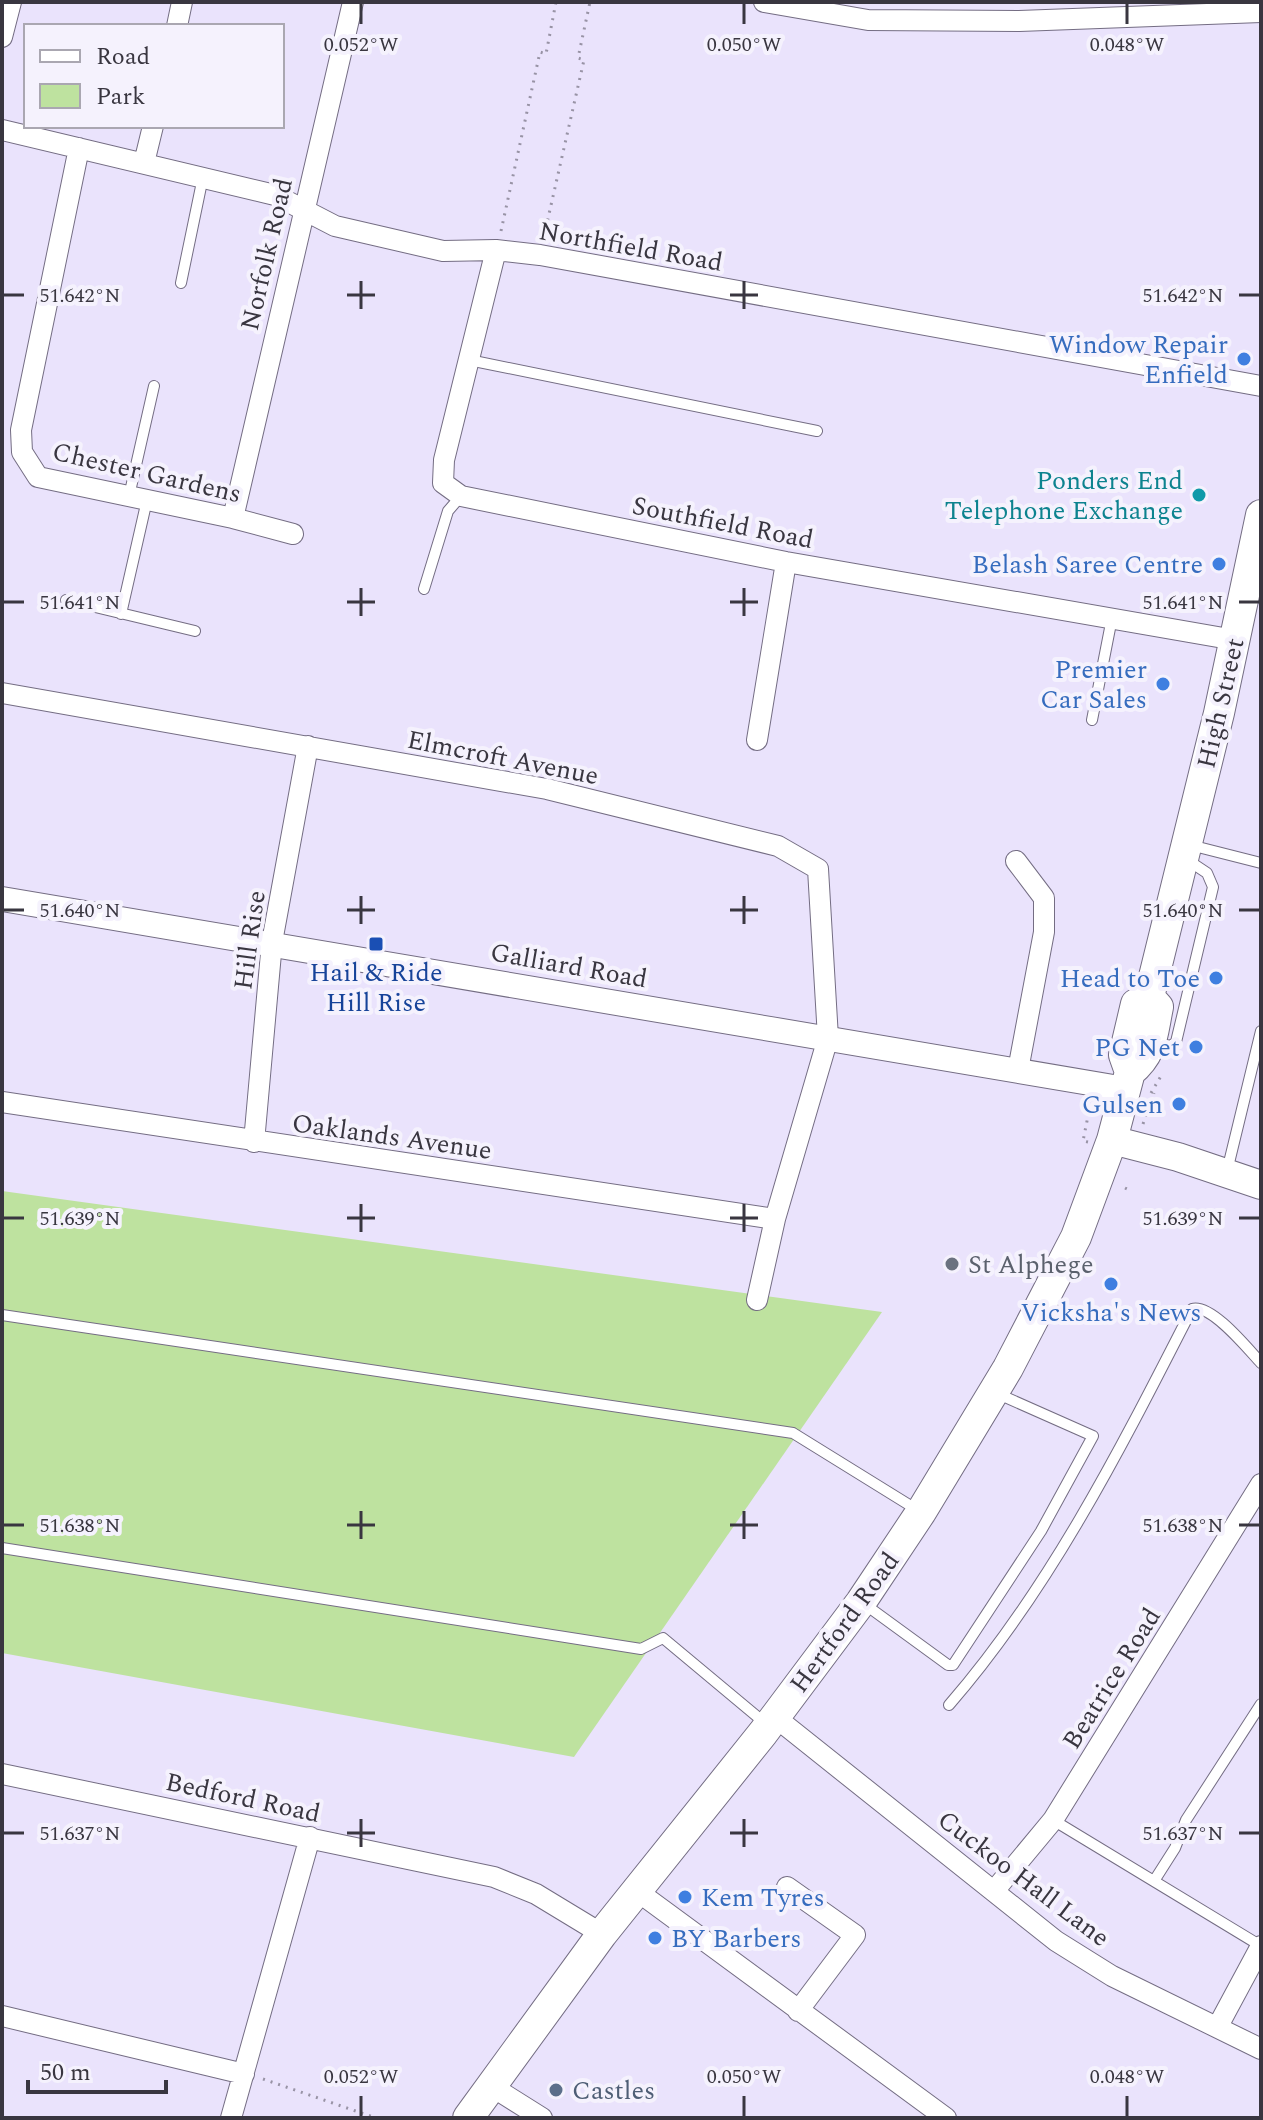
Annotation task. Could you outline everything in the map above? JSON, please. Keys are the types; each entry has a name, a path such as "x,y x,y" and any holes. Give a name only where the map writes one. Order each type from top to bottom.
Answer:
{"main road":[{"name":"High Street","path":"1186,851 1261,515"},
{"name":"Hertford Road","path":"1127,1081 1124,1055 1136,1004 1149,997 1186,851"},
{"name":"Hertford Road","path":"468,2118 602,1934 772,1721 861,1602 921,1512 1051,1290 1093,1195 1102,1142 1127,1081 1146,1059 1158,1007 1149,997"},
{"path":"1102,1142 1227,1173 1261,1185"}],"street":[{"path":"2,37 11,2"},
{"path":"177,24 182,2"},
{"name":"Norfolk Road","path":"233,518 303,206 353,2"},
{"path":"764,2 868,20 1019,21 1261,12"},
{"path":"144,163 153,128"},
{"name":"Northfield Road","path":"2,130 275,195 303,206 335,226 443,251 496,250 1261,386"},
{"name":"Chester Gardens","path":"79,148 21,430 22,452 38,477 233,518 293,534"},
{"path":"461,496 443,483 444,460 496,250"},
{"name":"Southfield Road","path":"461,496 786,562 1235,640"},
{"path":"757,740 786,562"},
{"name":"Elmcroft Avenue","path":"2,693 547,789 778,846 799,855 818,869 822,893 828,1038 775,1219 757,1300"},
{"name":"Hill Rise","path":"254,1142 272,942 308,746"},
{"path":"1016,861 1044,898 1044,932 1018,1070"},
{"name":"Galliard Road","path":"2,899 272,942 1070,1079 1127,1081"},
{"name":"Oaklands Avenue","path":"2,1102 775,1219"},
{"name":"Beatrice Road","path":"994,1891 1053,1820 1261,1484"},
{"name":"Cuckoo Hall Lane","path":"772,1721 1056,1941 1112,1976 1261,2049"},
{"name":"Bedford Road","path":"2,1774 494,1877 536,1894 602,1934"},
{"path":"231,2118 310,1837"},
{"path":"787,1887 855,1935 798,2011"},
{"path":"637,1891 946,2118"},
{"path":"1218,2026 1261,1946"},
{"path":"2,2016 244,2074"},
{"path":"491,2086 542,2118"}],"lane":[{"path":"181,283 203,177"},
{"path":"469,360 817,431"},
{"path":"121,614 154,386"},
{"path":"424,589 448,511 461,496"},
{"path":"66,600 195,631"},
{"path":"1092,720 1112,618"},
{"path":"1186,851 1261,863"},
{"path":"1150,1042 1171,1046 1176,1042 1213,887 1207,873 1186,851"},
{"path":"1227,1173 1261,1031"},
{"path":"949,1705 978,1672 1076,1521 1126,1436 1192,1309 1205,1311 1225,1325 1261,1363"},
{"path":"2,1315 793,1433 921,1512"},
{"path":"861,1602 948,1665 953,1665 1041,1531 1093,1436 993,1392"},
{"path":"2,1548 641,1649 663,1638 772,1721"},
{"path":"1154,1881 1175,1848 1186,1820 1261,1704"},
{"path":"1053,1820 1261,1946"}],"path":[{"path":"501,227 540,52 546,54 556,2"},
{"path":"543,240 584,60 578,58 590,2"},
{"path":"1070,1079 1071,1093 1089,1100 1091,1111 1083,1141 1102,1142"},
{"path":"244,2074 288,2086 376,2118"}],"green space":[{"path":"2,1191 882,1312 574,1757 2,1653"}],"place":[{"name":"Window Repair Enfield","path":"1244,359"},
{"name":"Ponders End Telephone Exchange","path":"1199,495"},
{"name":"Belash Saree Centre","path":"1219,564"},
{"name":"Premier Car Sales","path":"1163,684"},
{"name":"Hail & Ride Hill Rise","path":"376,944"},
{"name":"Head to Toe","path":"1216,978"},
{"name":"PG Net","path":"1196,1047"},
{"name":"Gulsen","path":"1179,1104"},
{"name":"St Alphege","path":"952,1264"},
{"name":"Vicksha's News","path":"1111,1284"},
{"name":"Kem Tyres","path":"685,1897"},
{"name":"BY Barbers","path":"655,1938"},
{"name":"Castles","path":"556,2090"}]}
